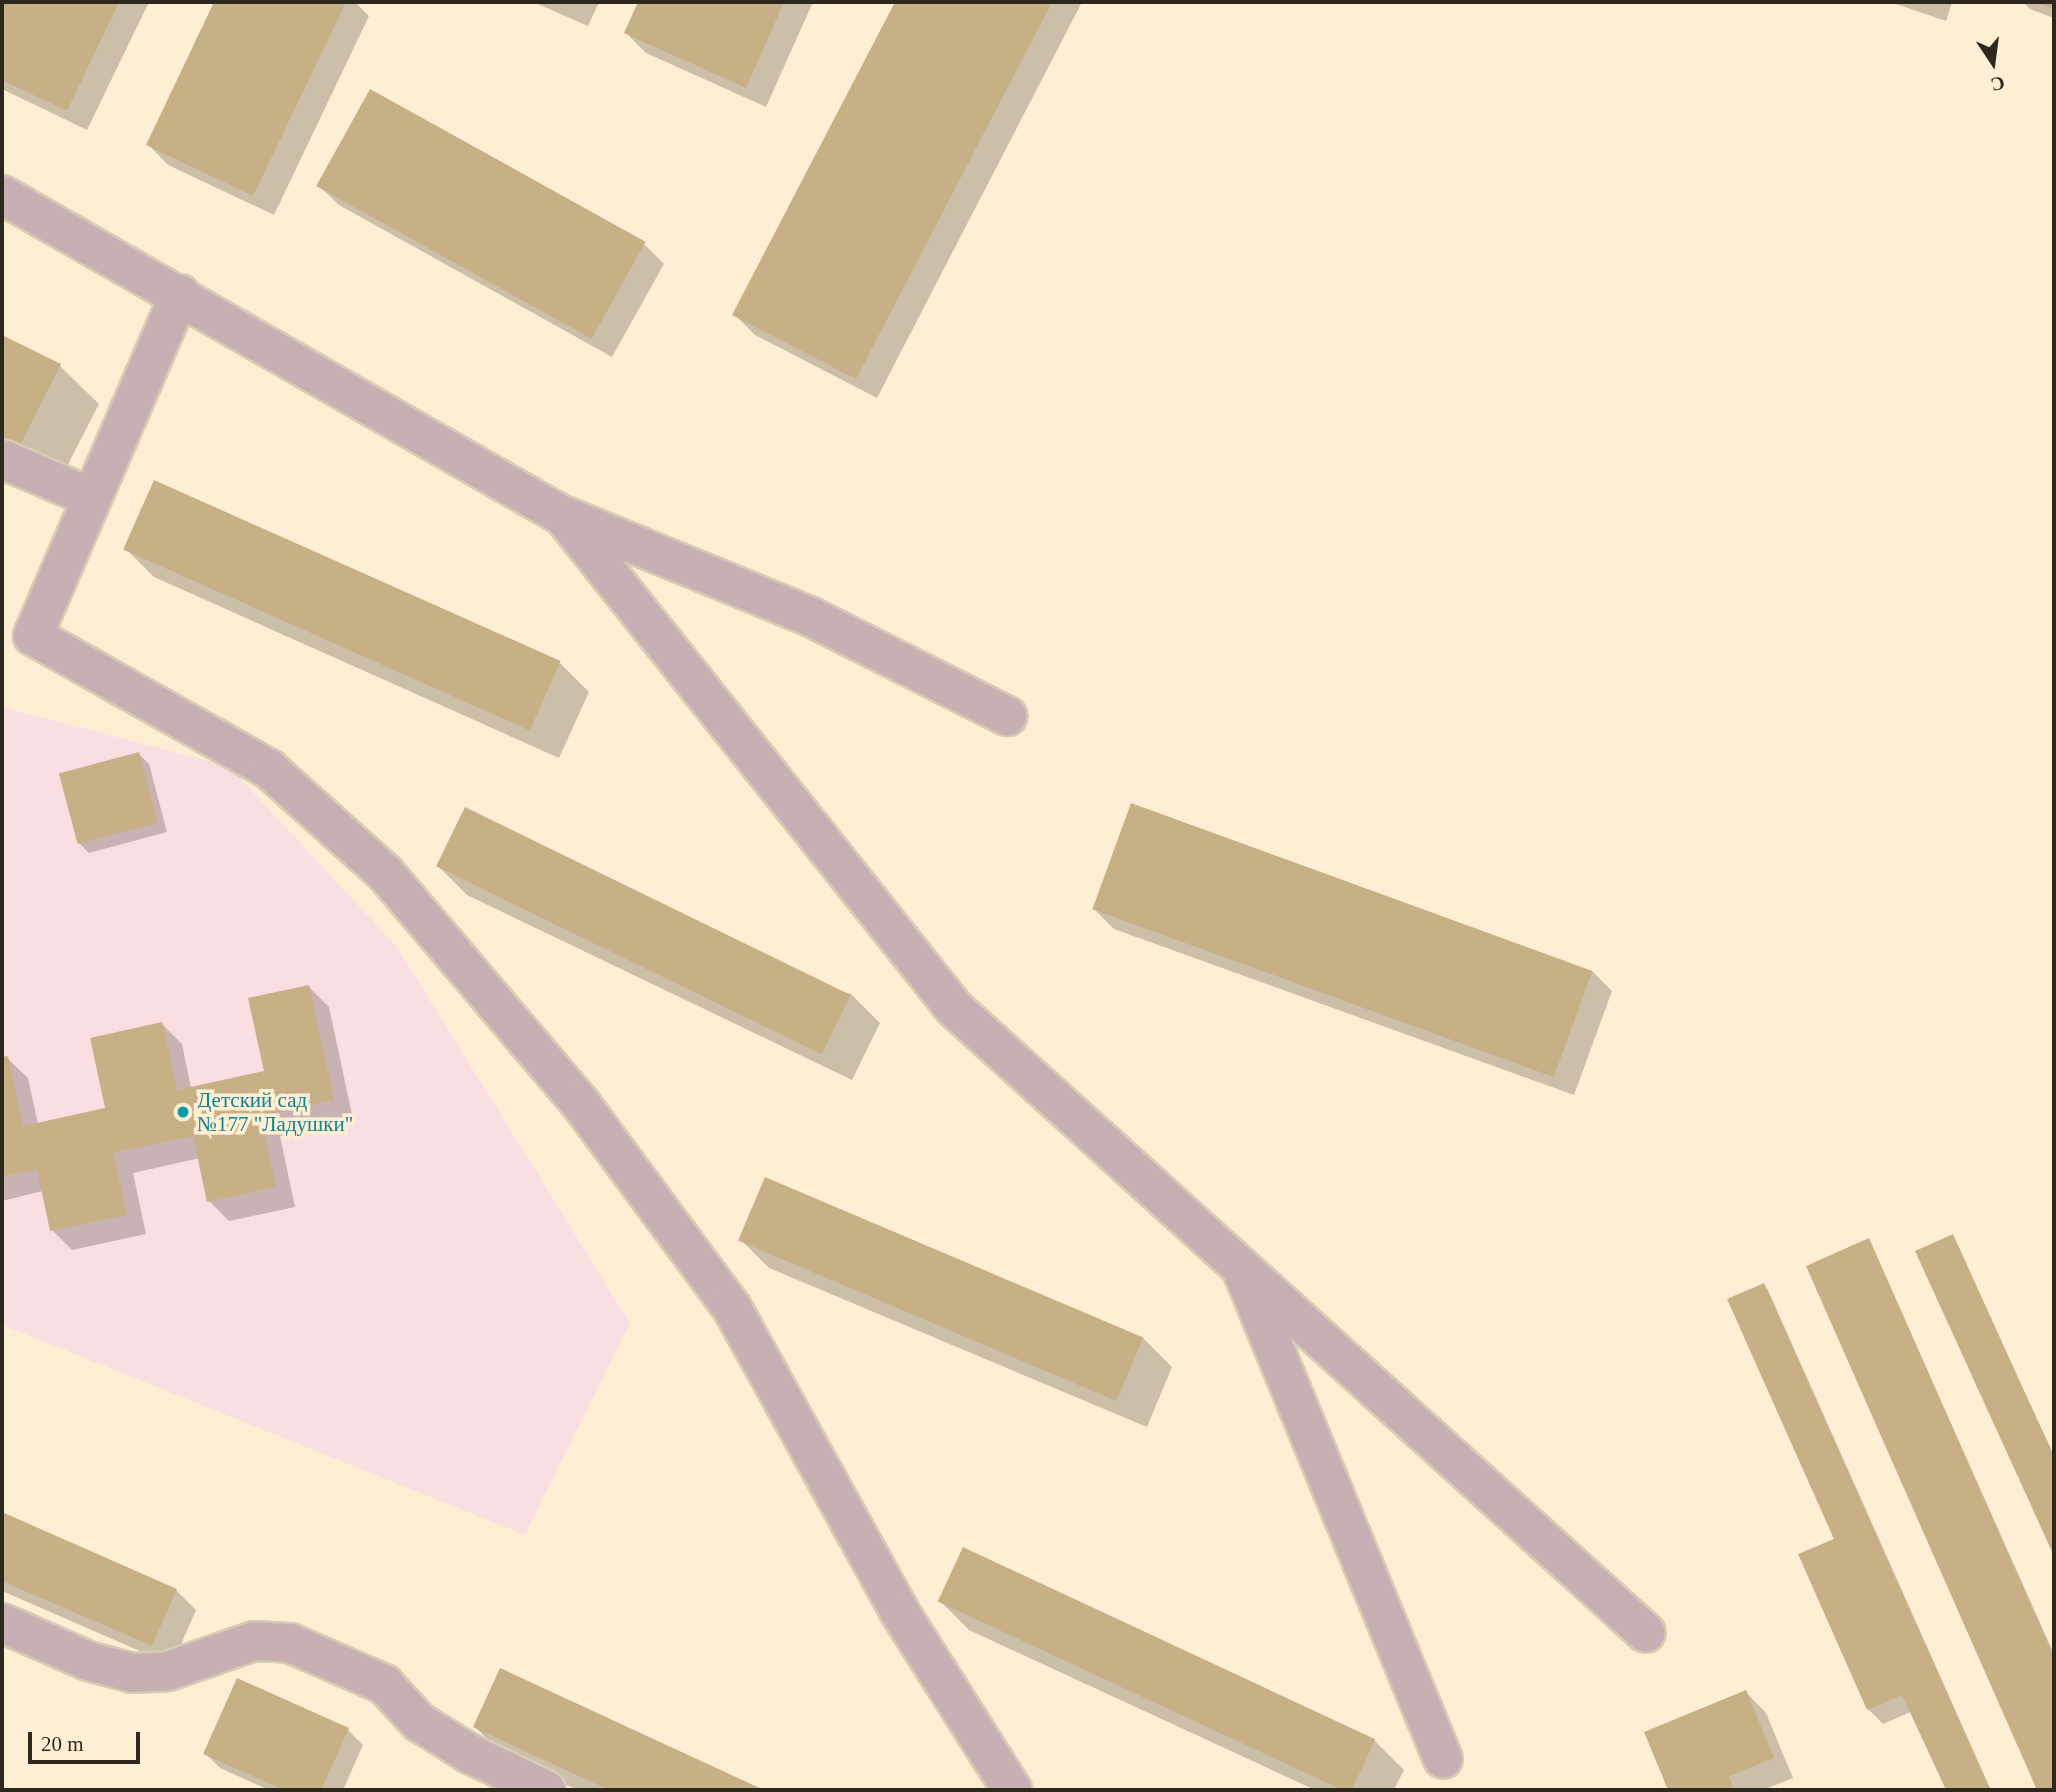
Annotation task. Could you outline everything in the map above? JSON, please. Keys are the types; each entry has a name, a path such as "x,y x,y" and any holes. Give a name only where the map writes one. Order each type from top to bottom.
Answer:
{"lane":[{"path":"2,195 563,516 811,617 1007,716"},
{"path":"180,295 33,636 269,769 385,873 572,1094 732,1308 899,1611 1012,1790"},
{"path":"2,459 92,498"},
{"path":"563,516 954,1007 1646,1633"},
{"path":"1241,1266 1443,1759"},
{"path":"2,1623 88,1661 133,1673 168,1671 254,1641 290,1643 384,1684 419,1722 470,1754 546,1790"}],"shaded area":[{"path":"2,707 229,766 397,947 630,1323 525,1535 2,1325"}],"building":[{"path":"2,2 119,2 67,111 2,80"},
{"path":"214,2 346,2 253,196 146,145"},
{"path":"638,2 784,2 746,88 624,33"},
{"path":"895,2 1052,2 856,379 732,315"},
{"path":"2034,2 2054,2 2054,9"},
{"path":"370,89 646,242 592,339 316,186"},
{"path":"2,335 61,364 19,447 2,438"},
{"path":"154,480 561,661 530,730 123,549"},
{"path":"139,752 158,823 78,844 59,773"},
{"path":"1131,803 1592,971 1554,1077 1092,909"},
{"path":"465,807 851,995 822,1054 436,866"},
{"name":"Детский сад №177 \"Ладушки\"","path":"309,985 334,1100 261,1116 276,1187 207,1202 193,1136 113,1153 127,1215 50,1231 37,1169 2,1177 2,1057 8,1056 23,1126 105,1108 90,1038 162,1022 177,1090 264,1071 248,998"},
{"path":"765,1177 1143,1338 1116,1401 738,1241"},
{"path":"1953,1234 2054,1457 2054,1556 1915,1251"},
{"path":"1869,1238 2054,1657 2054,1790 2037,1790 1806,1266"},
{"path":"1764,1283 1990,1790 1946,1790 1902,1695 1867,1710 1798,1554 1834,1539 1727,1299"},
{"path":"2,1512 177,1589 152,1646 2,1581"},
{"path":"963,1547 1375,1739 1352,1790 1342,1790 938,1601"},
{"path":"500,1668 764,1790 609,1790 473,1727"},
{"path":"237,1678 349,1728 321,1790 284,1790 203,1754"},
{"path":"1746,1690 1774,1758 1729,1776 1734,1790 1668,1790 1644,1732"}],"place":[{"name":"Детский сад №177 \"Ладушки\"","path":"183,1112"}]}
